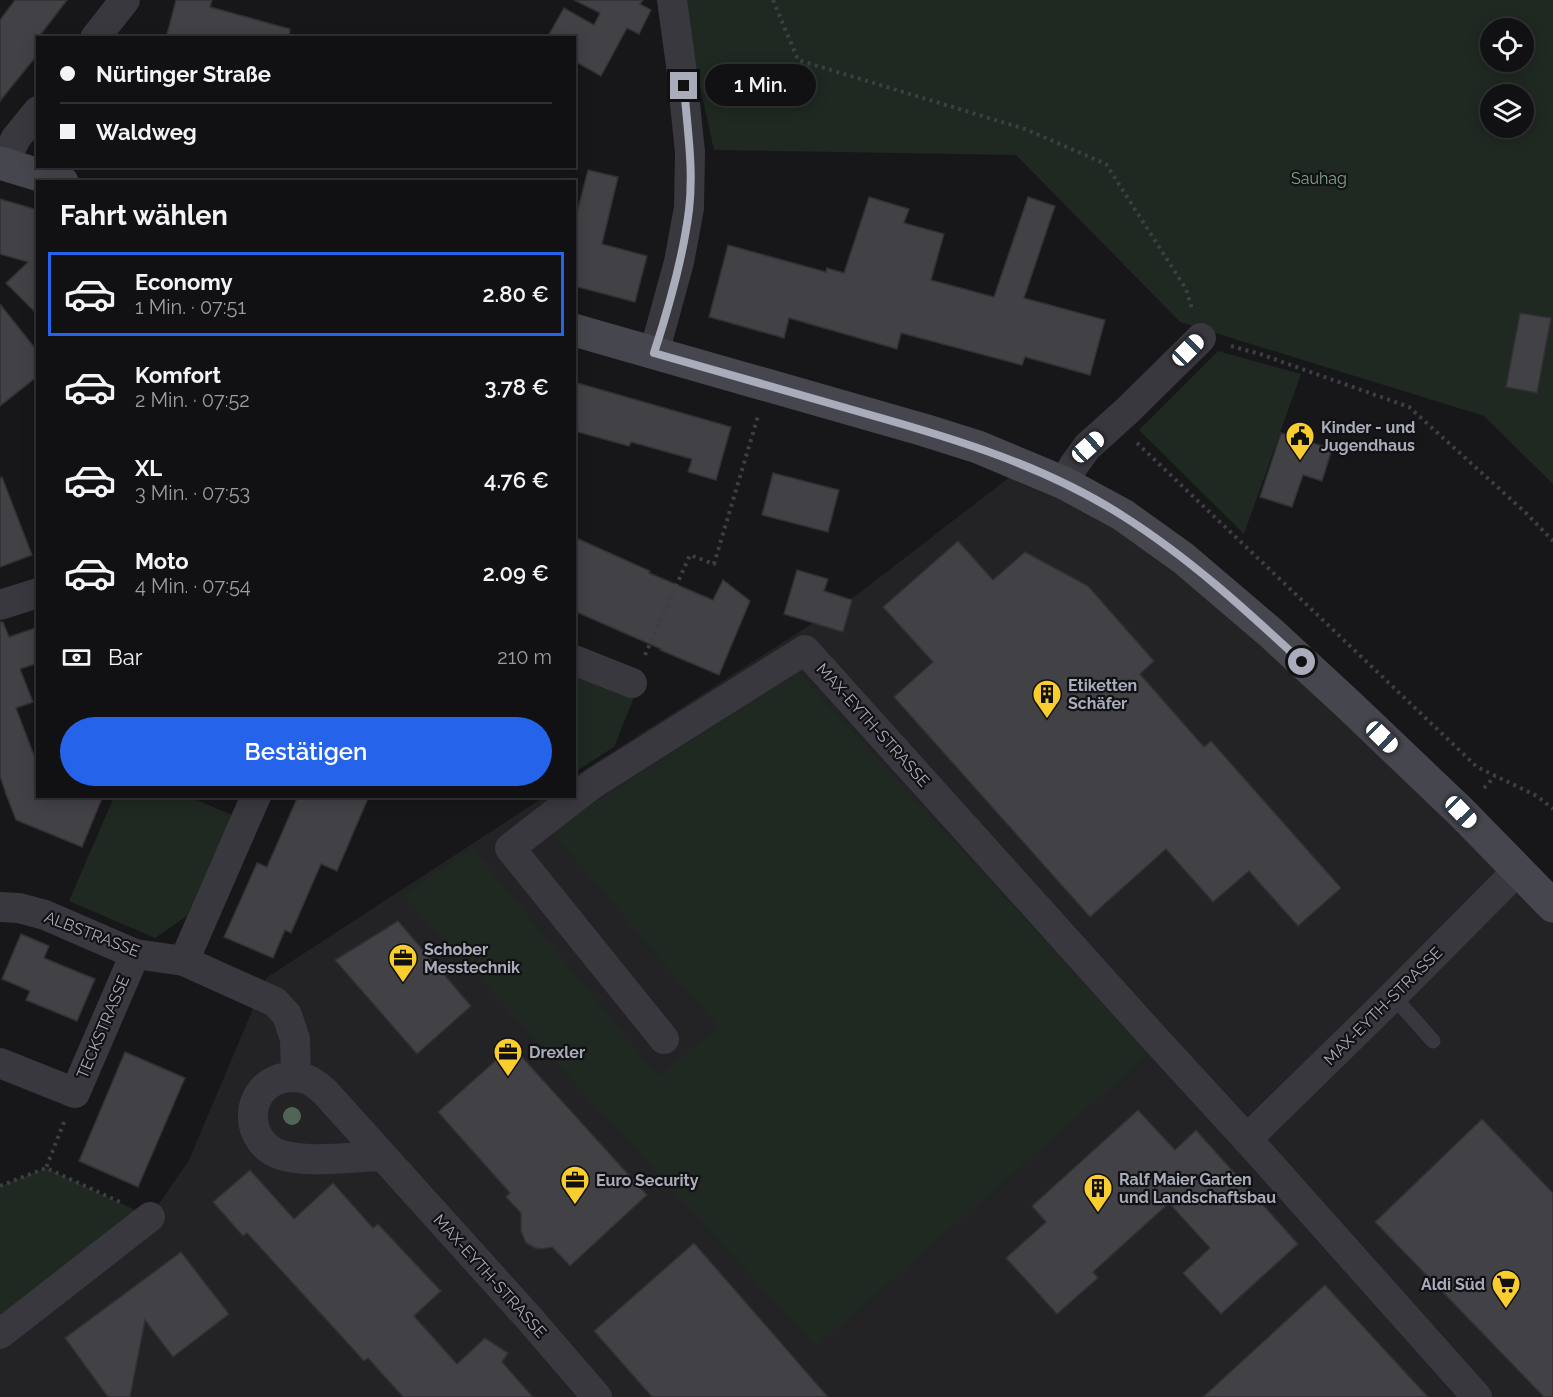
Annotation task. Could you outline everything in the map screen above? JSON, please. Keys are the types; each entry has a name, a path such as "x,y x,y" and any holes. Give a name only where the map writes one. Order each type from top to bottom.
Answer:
{"main road":[{"path":"1,164 55,180"},
{"path":"576,331 978,447 1064,483 1123,516 1183,558 1271,633 1461,812 1553,906"}],"street":[{"path":"97,36 125,0"},
{"path":"654,353 679,262 689,208 690,152 672,0"},
{"path":"1,164 16,138 36,113"},
{"path":"1064,483 1088,447 1201,338"},
{"path":"0,605 36,594"},
{"name":"MAX-EYTH-STRASSE","path":"576,797 594,783 805,650 1247,1139 1476,1397"},
{"path":"576,661 632,683"},
{"path":"184,961 255,798"},
{"name":"MAX-EYTH-STRASSE","path":"575,798 510,848 664,1039"},
{"name":"MAX-EYTH-STRASSE","path":"1247,1139 1517,871"},
{"name":"ALBSTRASSE","path":"0,908 19,908 45,915 135,954 184,961 275,1002 287,1015 295,1039 296,1076"},
{"name":"TECKSTRASSE","path":"0,1063 75,1093 135,954"},
{"path":"296,1076 279,1078 266,1085 257,1097 253,1109 253,1123 257,1136 265,1145 285,1156 305,1158 381,1156"},
{"name":"MAX-EYTH-STRASSE","path":"296,1076 314,1084 339,1106 597,1397"},
{"path":"0,1334 150,1217"}],"lane":[{"path":"1393,996 1433,1041"}],"path":[{"path":"773,0 798,60 1025,129 1106,164 1186,289 1201,338 1260,354 1409,407 1526,513 1553,541"},
{"path":"632,683 690,555 714,564 767,386"},
{"path":"1115,422 1477,766 1537,796 1553,809"},
{"path":"46,1168 75,1093"},
{"path":"0,1186 46,1168 150,1217"}],"shaded area":[{"path":"1024,466 1123,515 1553,906 1553,1397 0,1397 0,1334 150,1217 189,1160 266,978 542,798 576,798 576,775 858,594"}],"green space":[{"name":"Sauhag","path":"681,0 1553,0 1553,484 1484,416 1180,322 1016,155 714,150"},
{"path":"1218,351 1301,374 1244,534 1139,430"},
{"path":"576,668 635,695 614,747 576,771"},
{"path":"798,672 1149,1054 816,1347 403,895 472,847 658,1076 718,1027 551,831"},
{"path":"114,798 192,798 232,815 187,916 155,938 69,901"},
{"path":"46,1168 150,1217 0,1334 0,1186"}],"building":[{"path":"15,0 67,0 40,36 36,36 36,56 0,101 0,20"},
{"path":"176,0 212,0 210,7 290,29 289,36 167,36"},
{"path":"574,0 643,0 640,4 651,10 639,34 627,28 601,76 576,62 576,36 548,36 564,8 594,25 600,13"},
{"path":"588,170 618,177 602,244 647,256 635,302 576,287 576,216"},
{"path":"869,197 909,209 904,223 944,234 931,280 994,297 1028,197 1055,206 1024,298 1105,320 1090,375 1025,357 1022,365 901,333 897,349 789,318 784,338 709,317 728,245 826,272 827,268 844,273"},
{"path":"0,199 36,209 36,313 6,283 28,262 0,254"},
{"path":"0,304 36,349 36,378 0,406"},
{"path":"1520,313 1551,318 1537,393 1506,387"},
{"path":"576,383 731,427 716,480 688,472 692,459 631,442 629,446 576,432"},
{"name":"Kinder - und Jugendhaus","path":"1281,433 1332,449 1322,481 1303,475 1292,507 1260,497"},
{"path":"773,473 839,490 828,532 762,515"},
{"path":"2,477 32,555 0,567 0,478"},
{"path":"576,538 650,571 649,573 713,600 723,580 750,601 719,675 576,612"},
{"name":"Etiketten Schäfer","path":"958,541 993,580 1025,552 1088,586 1154,661 1140,674 1204,747 1211,741 1341,888 1298,926 1249,871 1213,902 1166,849 1090,917 894,697 933,662 883,607"},
{"path":"797,570 828,579 824,591 852,600 843,632 784,614"},
{"path":"0,622 3,622 9,637 36,628 36,664 20,669 33,702 16,708 36,761 36,798 102,798 82,847 16,820 0,776"},
{"path":"297,798 368,798 337,871 321,864 291,933 285,930 273,958 224,937 257,863 267,867"},
{"name":"Schober Messtechnik","path":"398,921 471,1006 417,1054 335,960"},
{"path":"21,934 49,946 44,958 95,979 77,1021 26,1000 30,991 2,979"},
{"path":"512,1046 647,1195 570,1266 552,1247 535,1248 526,1243 521,1231 521,1213 506,1197 510,1193 438,1112"},
{"path":"125,1052 185,1078 138,1187 79,1161"},
{"name":"Ralf Maier Garten und Landschaftsbau","path":"1138,1110 1175,1150 1196,1130 1298,1244 1221,1314 1183,1273 1210,1248 1169,1203 1093,1272 1098,1278 1057,1314 1006,1258 1046,1222 1032,1206"},
{"name":"Aldi Süd","path":"1482,1119 1553,1193 1553,1397 1544,1397 1375,1222"},
{"path":"250,1170 294,1219 333,1183 373,1228 378,1224 441,1291 414,1316 457,1364 485,1338 508,1353 502,1362 533,1397 403,1397 368,1358 364,1361 247,1233 243,1236 213,1202"},
{"path":"694,1243 828,1397 652,1397 594,1331"},
{"path":"181,1252 229,1314 173,1357 145,1320 130,1397 108,1397 65,1338"},
{"path":"1325,1285 1428,1397 1203,1397"}],"place":[{"name":"Kinder - und Jugendhaus","path":"1300,462"},
{"name":"Etiketten Schäfer","path":"1047,720"},
{"name":"Schober Messtechnik","path":"403,984"},
{"name":"Drexler","path":"508,1078"},
{"name":"Euro Security","path":"575,1206"},
{"name":"Ralf Maier Garten und Landschaftsbau","path":"1098,1214"},
{"name":"Aldi Süd","path":"1506,1310"}],"route":[{"path":"684,86 690,152 689,208 679,262 654,353 978,447 1064,483 1123,516 1183,558 1302,662"}]}
